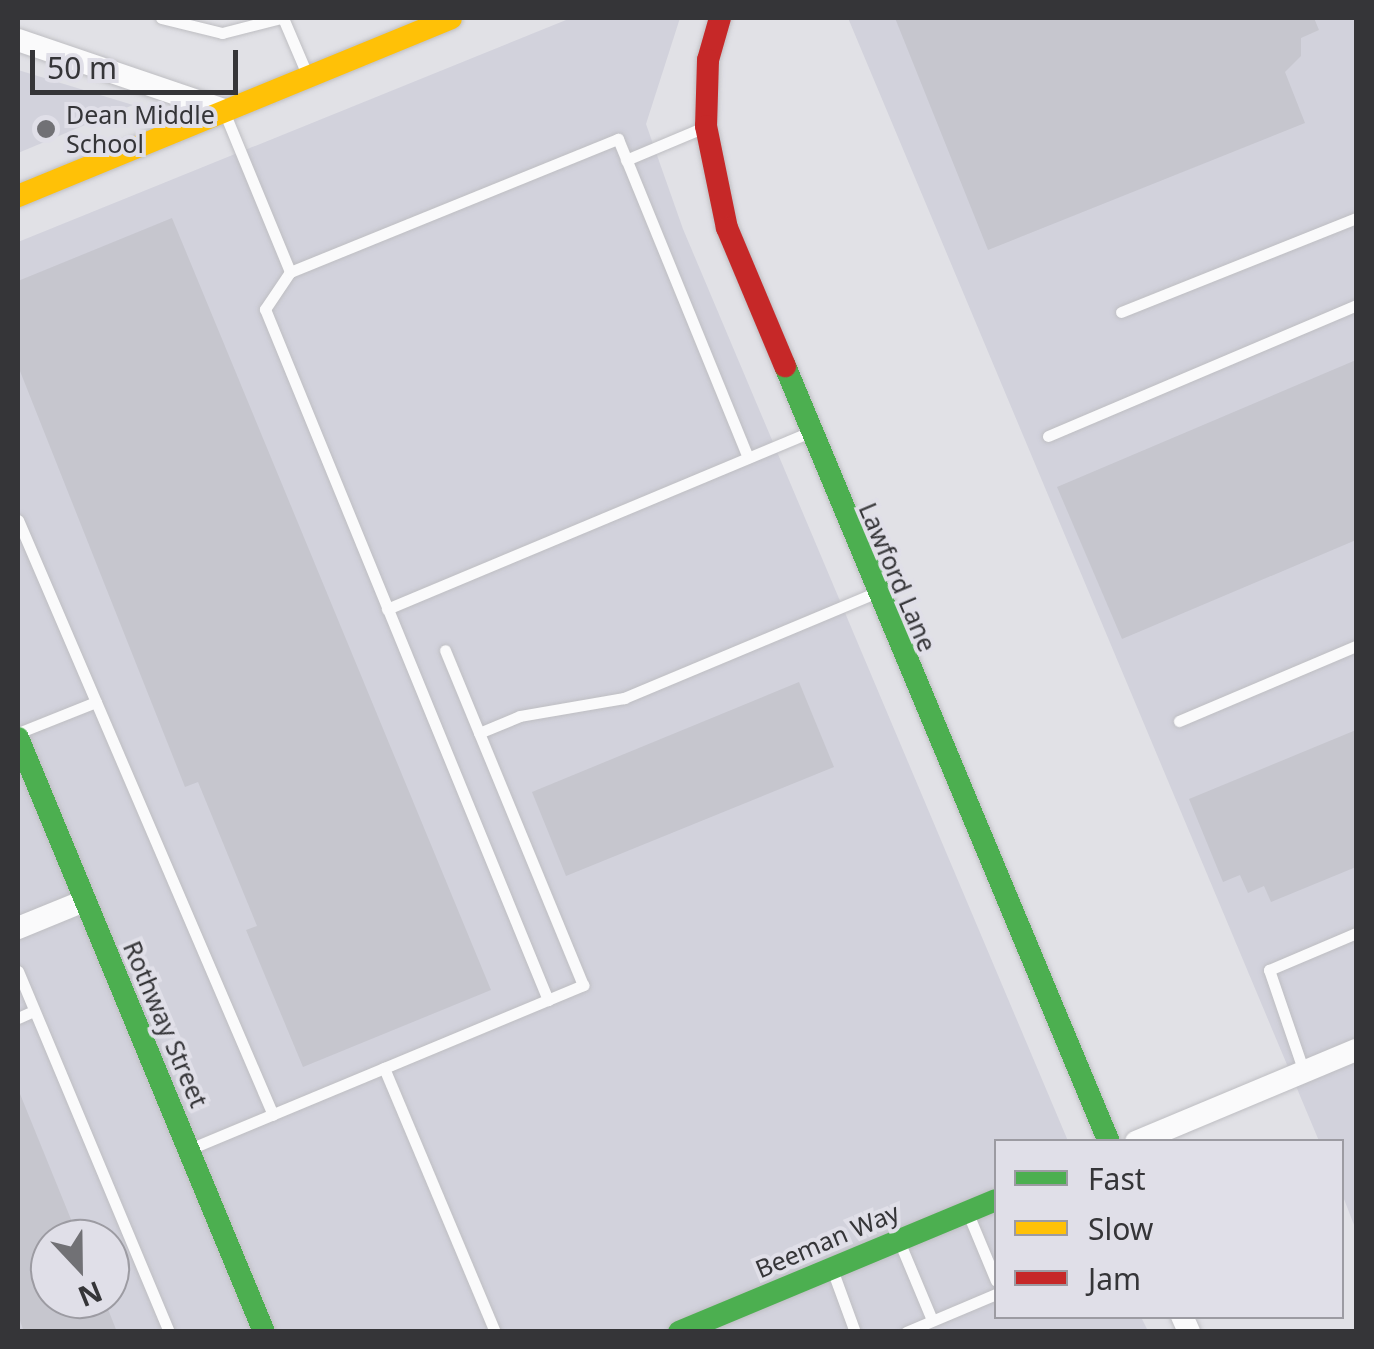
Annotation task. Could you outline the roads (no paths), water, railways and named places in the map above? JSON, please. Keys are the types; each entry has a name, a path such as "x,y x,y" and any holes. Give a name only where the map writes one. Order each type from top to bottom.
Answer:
{"street":[{"path":"18,196 452,18"},
{"name":"Lawford Lane","path":"720,18 708,60 706,126 727,228 808,434 1108,1139"},
{"path":"18,40 224,110"},
{"name":"Rothway Street","path":"18,736 264,1332"},
{"path":"18,928 84,900"},
{"path":"1143,1139 1356,1050"},
{"name":"Beeman Way","path":"679,1332 734,1315 831,1268 994,1201"}],"lane":[{"path":"161,18 222,33 282,18 308,76"},
{"path":"224,110 290,272"},
{"path":"626,160 706,126"},
{"path":"548,1000 265,309 290,272 618,139 748,458"},
{"path":"1120,312 1356,218"},
{"path":"1048,436 1356,306"},
{"path":"387,609 808,434"},
{"path":"18,520 273,1115"},
{"path":"480,733 520,716 624,698 875,594"},
{"path":"1179,721 1356,646"},
{"path":"188,1150 583,985 445,650"},
{"path":"18,736 96,702"},
{"path":"1304,1072 1268,970 1356,934"},
{"path":"18,971 169,1332"},
{"path":"18,1018 34,1011"},
{"path":"384,1068 495,1332"},
{"path":"968,1212 994,1276"},
{"path":"899,1240 932,1320"},
{"path":"831,1268 854,1332"},
{"path":"906,1332 994,1295"}],"place":[{"name":"Dean Middle School","path":"46,129"}]}
